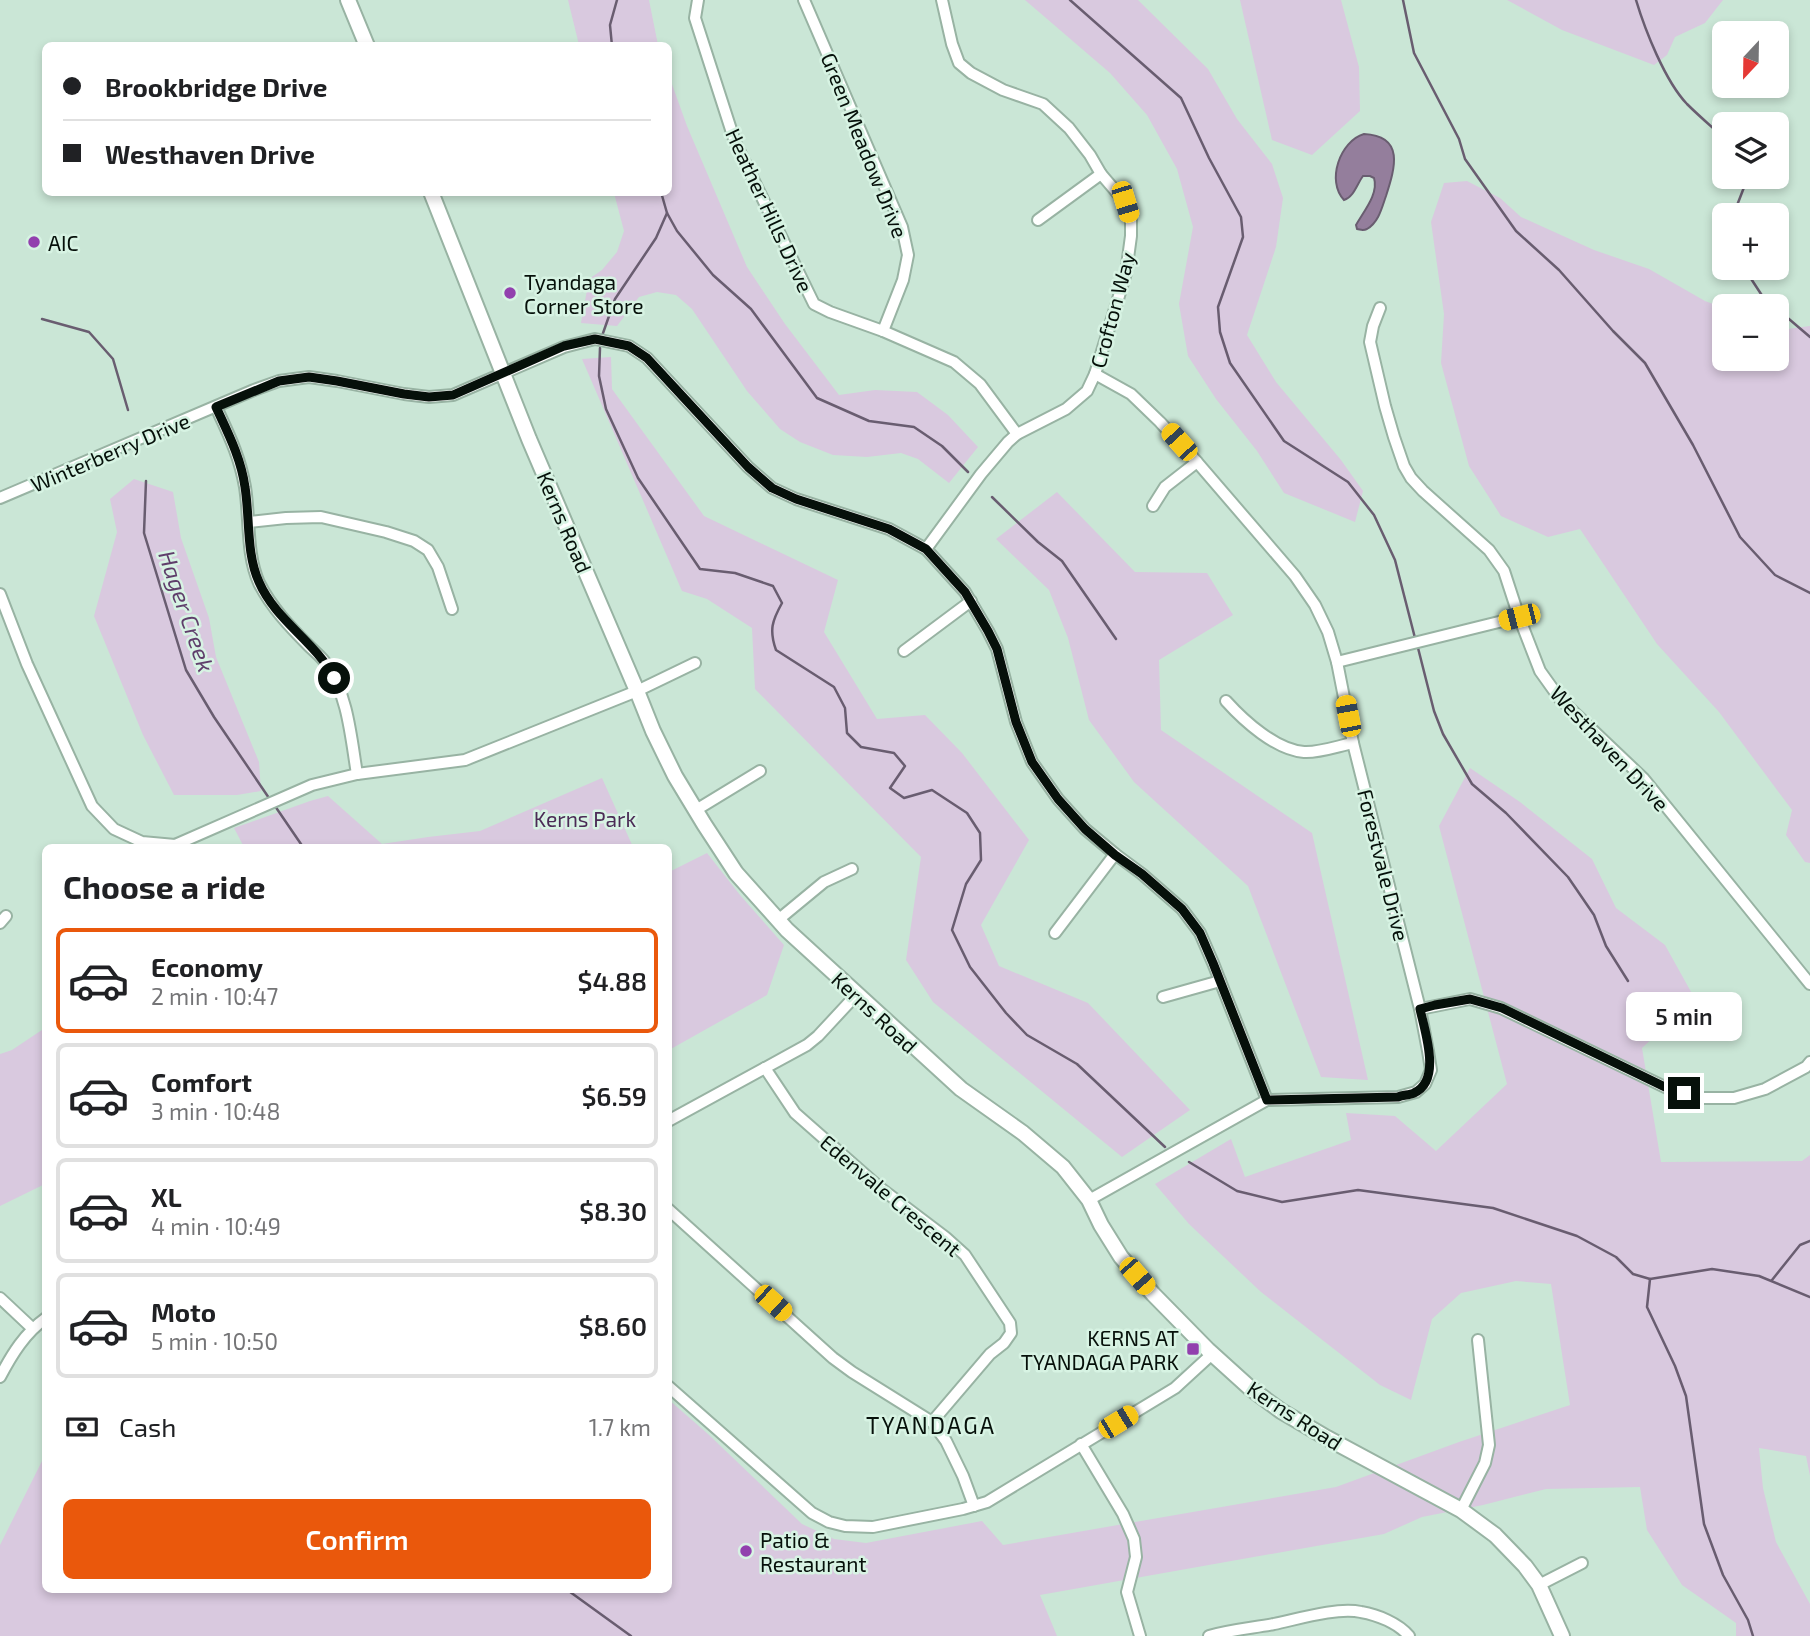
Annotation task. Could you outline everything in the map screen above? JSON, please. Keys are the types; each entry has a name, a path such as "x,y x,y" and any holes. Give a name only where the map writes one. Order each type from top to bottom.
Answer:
{"street":[{"path":"348,0 365,42"},
{"name":"Heather Hills Drive","path":"698,0 695,18 735,142 814,304 954,362 980,384 1017,434"},
{"name":"Green Meadow Drive","path":"804,0 902,228 908,255 903,280 883,331"},
{"name":"Crofton Way","path":"926,549 981,474 1017,434 1066,409 1087,391 1095,374 1126,273 1131,236 1131,220 1125,202 1101,174 1069,128 1043,104 1003,90 971,73 959,63 942,0"},
{"path":"1038,220 1101,174"},
{"name":"Kerns Road","path":"432,196 653,731 675,776 736,873 796,938 961,1088 1063,1167 1089,1200 1101,1226 1121,1257 1212,1354 1281,1411 1461,1510 1495,1535 1539,1585 1562,1636"},
{"name":"Westhaven Drive","path":"1380,309 1370,342 1385,406 1404,466 1411,478 1489,550 1504,571 1539,671 1560,699 1643,778 1810,984"},
{"name":"Winterberry Drive","path":"0,498 279,381 309,377 404,394 429,397 453,395 564,346 595,339 629,346 647,358 748,467 772,488 796,499 889,529 926,549 949,574 971,601 997,649 1016,722 1032,762 1058,799 1085,829 1182,909 1200,933 1267,1100"},
{"name":"Forestvale Drive","path":"1089,1200 1267,1100 1398,1097 1416,1092 1425,1084 1431,1070 1420,1009 1353,743 1337,662 1328,632 1315,605 1295,576 1197,461 1160,422 1131,394 1095,374"},
{"path":"216,407 239,457 245,487 251,555 258,581 281,616 327,665 347,715 357,774"},
{"path":"1153,506 1165,487 1197,461"},
{"path":"249,522 321,517 414,541 428,551 438,567 452,608"},
{"path":"0,594 27,664 92,806 114,828 142,842 158,844"},
{"path":"904,651 971,601"},
{"path":"1337,662 1519,617"},
{"path":"180,844 313,785 357,774 465,760 637,691 695,663"},
{"path":"1226,701 1243,719 1281,746 1304,752 1353,743"},
{"path":"695,810 760,771"},
{"path":"1055,933 1115,855"},
{"path":"778,920 824,882 852,869"},
{"path":"1163,997 1220,981"},
{"path":"672,1119 807,1045 857,994"},
{"path":"1420,1009 1470,999 1502,1008 1667,1088 1702,1098 1734,1098 1765,1089 1810,1062"},
{"name":"Edenvale Crescent","path":"765,1068 795,1113 879,1187 965,1255 1010,1323 1011,1334 1004,1343 990,1354 932,1422"},
{"path":"672,1213 833,1358 932,1422 946,1441 975,1506"},
{"path":"0,1298 32,1328"},
{"path":"0,1377 32,1328 42,1321"},
{"path":"1461,1510 1485,1462 1489,1445 1478,1340"},
{"path":"672,1390 812,1513 829,1522 859,1528 975,1506 1002,1494 1174,1388 1212,1354"},
{"path":"1081,1444 1135,1539 1136,1557 1127,1592 1140,1636"},
{"path":"1539,1585 1582,1563"},
{"path":"1209,1636 1241,1628 1360,1611 1402,1628 1409,1636"}],"green space":[{"path":"568,0 649,0 657,42 578,42"},
{"path":"1025,0 1138,0 1208,69 1237,119 1272,164 1283,198 1276,247 1247,335 1276,382 1341,460 1363,491 1355,522 1284,493 1188,356 1179,304 1193,227 1177,169 1147,115 1110,73"},
{"path":"1240,0 1341,0 1359,67 1360,111 1312,155 1272,140"},
{"path":"1507,0 1723,0 1705,23 1675,37 1667,55 1654,65 1562,30"},
{"path":"672,84 747,267 785,324 839,395 875,390 917,392 948,415 978,447 949,483 918,459 901,453 867,457 833,455 800,442 780,429 747,391 692,309 676,295 657,292 639,297 617,326 581,323 589,279 602,270 617,252 624,231 615,196 672,196"},
{"path":"1467,181 1500,198 1521,217 1594,250 1649,269 1712,304 1712,371 1789,371 1789,329 1810,326 1810,863 1805,862 1786,835 1792,810 1719,712 1657,644 1580,529 1548,537 1501,516 1469,466 1441,363 1444,314 1431,222 1444,183"},
{"path":"611,357 612,389 704,516 838,580 824,632 877,719 925,715 962,753 1029,840 981,925 999,966 1088,1003 1190,1110 1122,1157 933,1002 906,960 921,857 755,689 752,628 707,599 682,591 582,359"},
{"path":"134,479 173,492 181,538 209,618 216,657 259,762 261,791 237,795 174,795 143,735 94,616 117,532 110,499"},
{"path":"1057,492 1135,572 1207,573 1233,615 1159,660 1161,730 1312,833 1368,1080 1321,1077 1248,886 1134,782 1089,720 1068,638 1049,590 996,539"},
{"path":"1470,768 1520,802 1592,859 1616,908 1665,945 1695,999 1642,1048 1661,1162 1802,1161 1810,1155 1810,1476 1806,1456 1759,1448 1763,1488 1776,1542 1810,1604 1810,1636 1736,1636 1736,1623 1682,1585 1647,1530 1640,1487 1546,1489 1422,1517 1384,1534 1040,1595 1057,1636 0,1636 0,1545 42,1461 42,1593 672,1593 672,1403 802,1524 834,1539 866,1543 982,1521 1003,1545 1336,1487 1570,1405 1551,1284 1516,1281 1461,1293 1432,1319 1411,1400 1380,1385 1261,1292 1189,1224 1155,1184 1231,1139 1245,1177 1351,1140 1346,1113 1395,1116 1436,1151 1507,1084 1439,826"},
{"name":"Kerns Park","path":"602,778 632,844 382,844 480,831"},
{"name":"Kerns Park","path":"328,796 382,844 242,844 234,828 310,801"},
{"name":"Kerns Park","path":"707,853 784,945 767,995 672,1048 672,870"},
{"path":"42,1030 42,1185 0,1206 0,1054 12,1050"}],"shaded area":[{"path":"1364,134 1386,141 1394,155 1394,165 1380,214 1371,226 1363,230 1357,229 1356,225 1372,196 1374,178 1363,176 1353,193 1344,200 1336,183 1336,173 1342,153 1356,138"}],"waterway":[{"name":"Hager Creek","path":"612,42 610,25 617,0"},
{"path":"1070,0 1181,98 1241,217 1243,237 1218,307 1220,332 1230,363 1284,441 1348,482 1374,515 1395,560 1415,638"},
{"path":"1403,0 1414,53 1459,139 1465,159 1516,231 1559,270 1645,363 1693,445 1740,537 1775,575 1810,593"},
{"path":"1636,0 1650,40 1671,82 1687,104 1712,127"},
{"path":"1738,203 1743,189"},
{"path":"662,196 667,213 677,231 713,275 751,309 817,398 869,421 914,427 942,446 968,472"},
{"path":"602,336 615,299 656,238 667,213"},
{"path":"1752,280 1761,294"},
{"name":"Hager Creek","path":"42,319 89,332 113,359 128,410"},
{"path":"1789,319 1810,337"},
{"path":"600,348 599,376 606,409 638,478 700,569 735,573 773,586 782,603 773,626 776,650 834,687 845,708 847,733 861,747 894,753 905,766 890,788 904,798 932,790 967,813 980,833 981,860 966,884 952,930 970,967 1027,1035 1077,1064 1165,1147"},
{"name":"Hager Creek","path":"146,481 144,533 186,670 271,801"},
{"path":"992,497 1038,542 1062,561 1116,639"},
{"path":"1417,644 1434,711 1443,734 1472,784 1506,813 1568,877 1594,915 1606,946 1628,981"},
{"name":"Hager Creek","path":"275,806 301,844"},
{"path":"1189,1162 1237,1191 1282,1202 1358,1190 1493,1208 1577,1236 1616,1257 1633,1274 1650,1279 1712,1269 1759,1276 1810,1297"},
{"path":"1772,1280 1800,1245 1810,1241"},
{"path":"1650,1279 1647,1307 1686,1396 1704,1524 1723,1575 1748,1620 1753,1636"},
{"path":"572,1593 631,1636"}],"place":[{"name":"AIC","path":"34,242"},
{"name":"Tyandaga Corner Store","path":"510,293"},
{"name":"KERNS AT TYANDAGA PARK","path":"1193,1349"},
{"name":"Patio & Restaurant","path":"746,1551"}],"district":[{"name":"TYANDAGA","path":"931,1425"}],"route":[{"path":"334,678 327,665 281,616 258,581 251,555 245,487 239,457 216,407 279,381 309,377 404,394 429,397 453,395 564,346 595,339 629,346 647,358 748,467 772,488 796,499 889,529 926,549 965,592 997,649 1016,722 1032,762 1058,799 1085,829 1182,909 1200,933 1267,1100 1398,1097 1416,1092 1425,1084 1431,1070 1420,1009 1470,999 1502,1008 1667,1088 1684,1093"}]}
